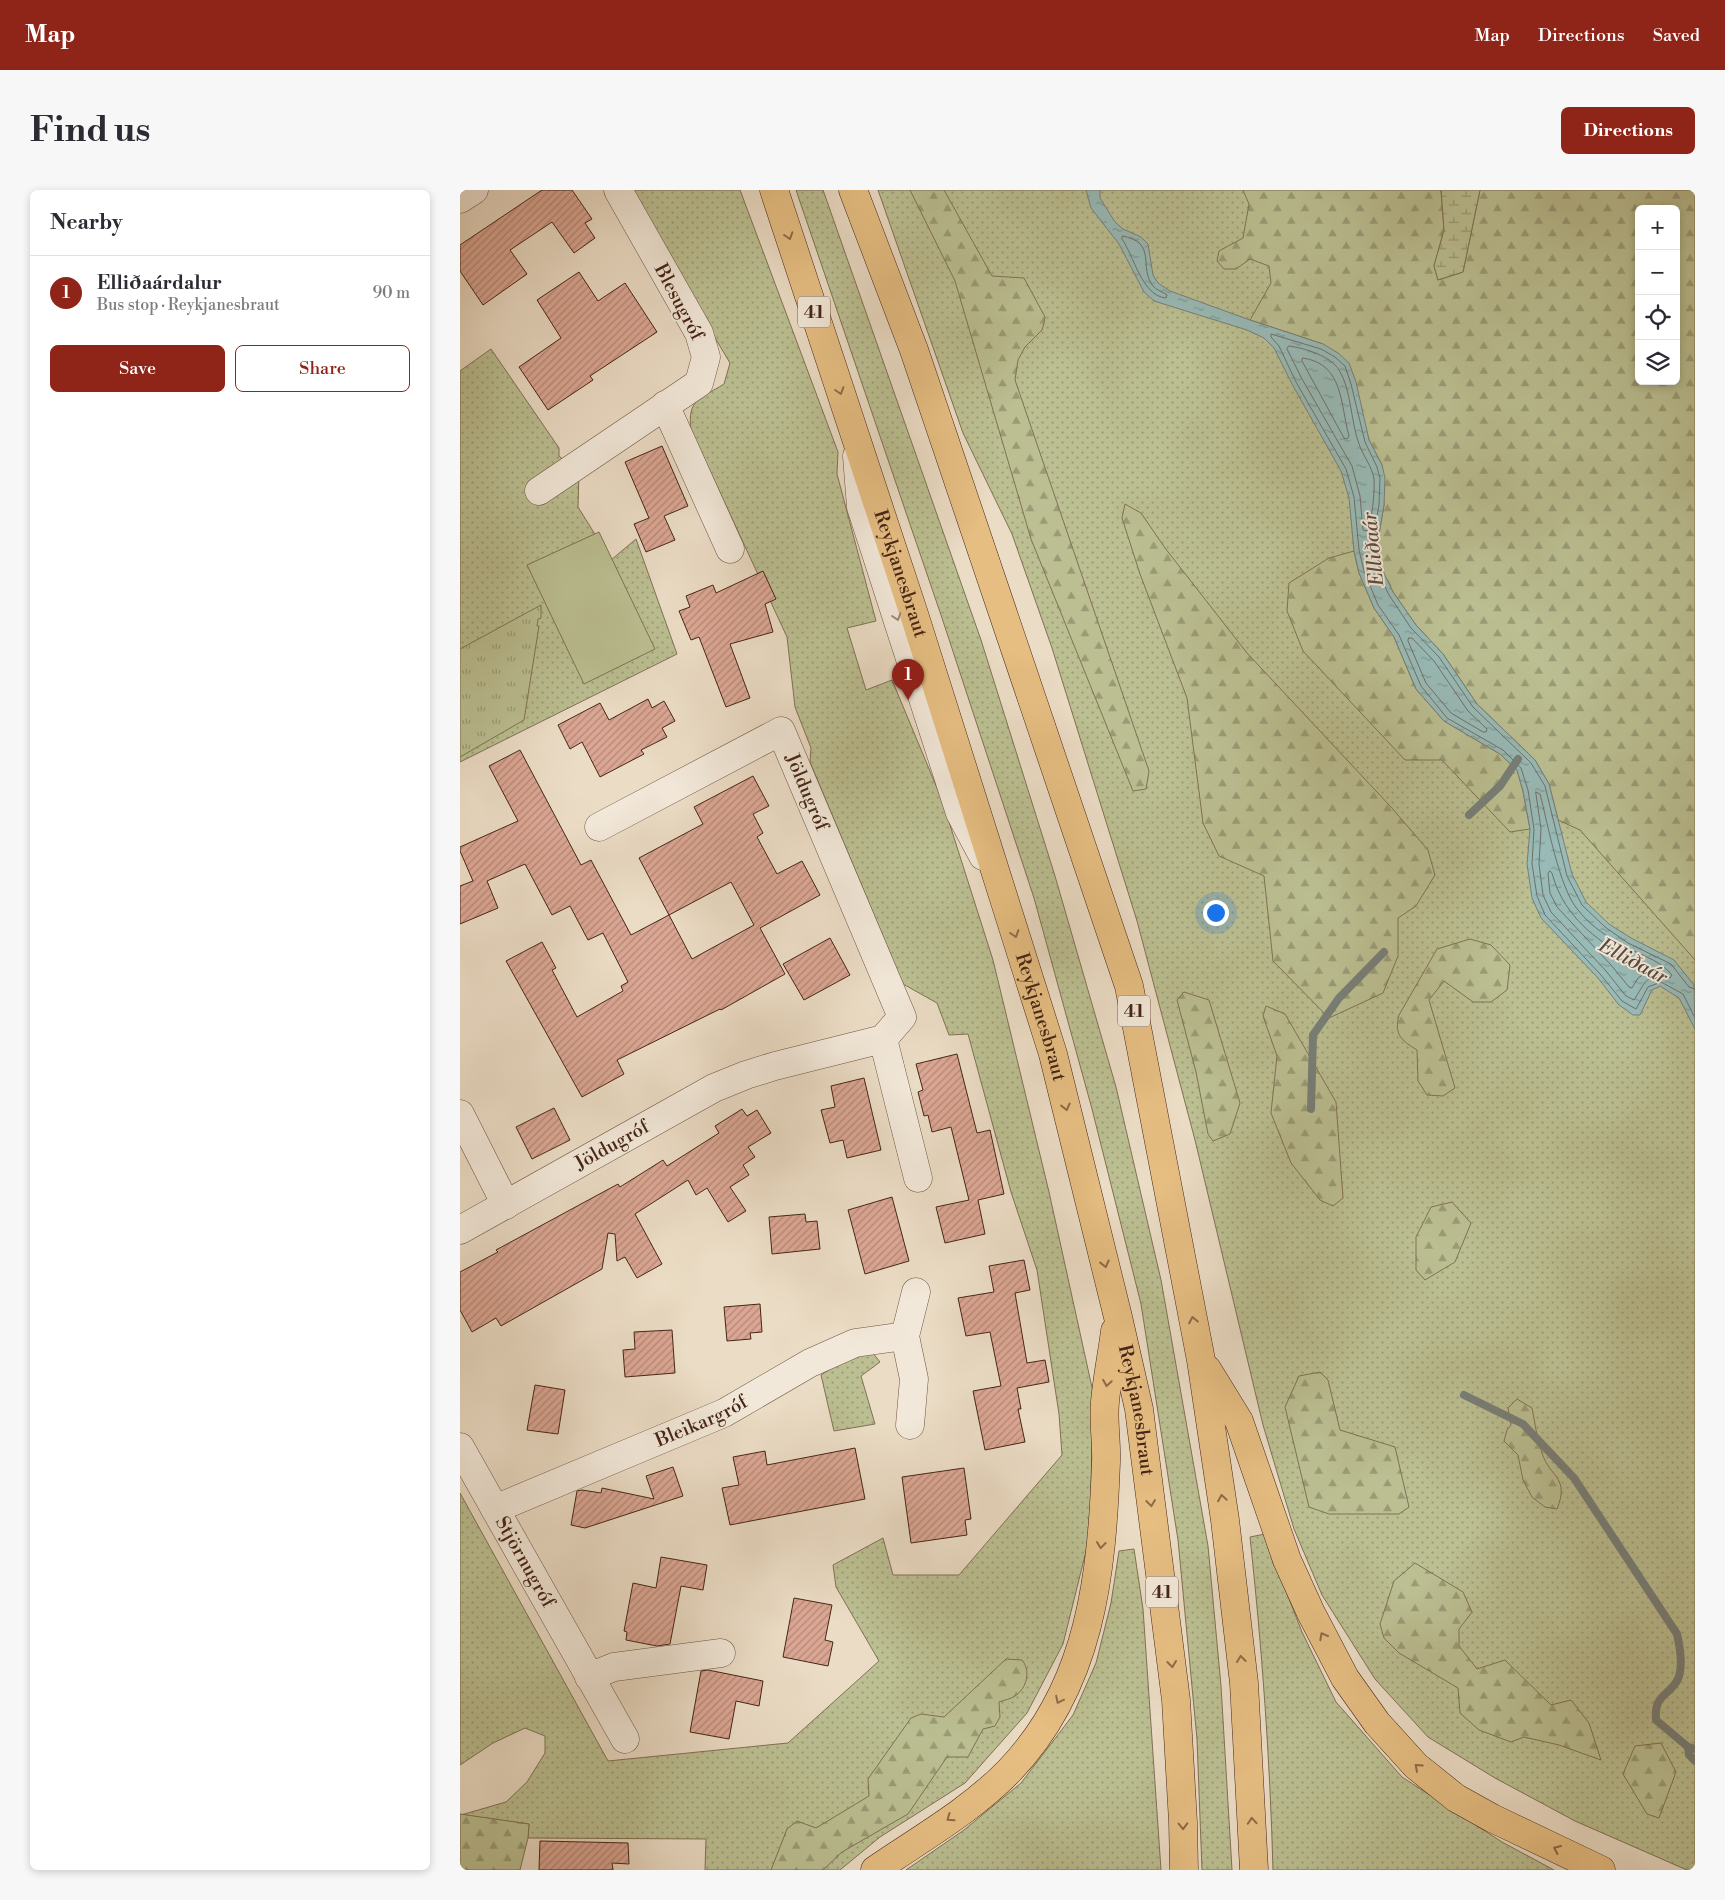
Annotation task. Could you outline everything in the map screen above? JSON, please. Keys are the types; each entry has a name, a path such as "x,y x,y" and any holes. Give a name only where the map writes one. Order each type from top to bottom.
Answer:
{"highway":[{"name":"Reykjanesbraut","path":"774,190 914,614 1053,1054 1118,1317 1139,1408 1175,1691 1184,1822 1184,1870"},
{"name":"41","path":"853,190 914,350 1129,986 1201,1360 1225,1520 1244,1683 1254,1870"},
{"path":"875,1870 974,1802 1008,1772 1040,1732 1055,1708 1067,1683 1087,1628 1094,1602 1099,1570 1104,1517 1107,1446 1104,1404 1118,1317"},
{"path":"1201,1360 1239,1421 1287,1560 1311,1613 1345,1678 1377,1723 1416,1766 1456,1798 1492,1818 1601,1870"}],"street":[{"path":"460,199 474,190"},
{"name":"Blesugróf","path":"539,490 699,383 706,357 699,333 618,190"},
{"path":"666,405 730,549"},
{"name":"Jöldugróf","path":"460,1230 714,1088 775,1066 883,1039 902,1017 781,731 599,827"},
{"path":"883,1039 918,1178"},
{"path":"460,1114 506,1205"},
{"path":"910,1425 914,1379 905,1336 916,1292"},
{"name":"Bleikargróf","path":"495,1509 724,1413 810,1363 855,1343 905,1336"},
{"name":"Stjörnugróf","path":"460,1447 625,1739"},
{"path":"589,1677 614,1667 721,1653"}],"green space":[{"path":"627,190 740,190 838,452 837,474 876,621 847,628 866,690 892,680 942,800 993,960 1049,1192 1093,1392 1090,1535 1063,1644 1027,1713 965,1783 880,1837 840,1870 705,1870 706,1839 528,1838 529,1824 461,1815 506,1802 527,1782 545,1753 545,1736 525,1728 493,1743 460,1765 460,1493 608,1761 788,1743 879,1661 836,1587 833,1565 883,1538 893,1575 959,1575 1062,1455 1059,1414 1037,1270 1011,1192 968,1034 949,1035 937,1003 903,984 810,762 811,748 795,707 787,637 691,430 690,420 693,406 702,397 724,384 730,363"},
{"path":"796,190 823,190 981,640 1055,876 1116,1087 1161,1280 1208,1546 1221,1686 1232,1870 1202,1870 1197,1739 1178,1540 1141,1304 1092,1109 1034,898 942,618"},
{"path":"878,190 1695,190 1695,1870 1687,1870 1575,1821 1495,1778 1428,1737 1375,1679 1322,1595 1294,1529 1263,1425 1195,1140 1137,921 1052,648 1012,534 963,433"},
{"path":"910,190 944,190 992,276 1024,278 1045,317 1042,330 1025,347 1018,360 1015,380 1149,771 1146,789 1133,791 1031,539 955,281"},
{"path":"1243,190 1441,190 1444,230 1434,266 1438,280 1463,272 1480,190 1695,190 1695,960 1580,830 1558,820 1549,784 1535,760 1477,704 1443,654 1416,625 1393,592 1378,561 1377,546 1384,505 1382,465 1369,440 1363,417 1323,344 1250,320 1271,283 1269,266 1250,259 1236,269 1224,269 1217,261 1219,251 1243,238 1249,204"},
{"path":"1441,190 1480,190 1463,272 1438,280 1434,266 1444,230"},
{"path":"491,349 559,448 559,456 579,472 578,507 611,560 636,539 677,654 460,762 460,371"},
{"path":"1125,504 1141,513 1165,548 1247,653 1391,807 1428,850 1435,875 1416,906 1398,918 1398,956 1383,993 1329,1018 1273,961 1264,876 1219,856 1203,823 1187,698 1140,574 1122,518"},
{"path":"599,532 655,649 584,684 527,565"},
{"path":"1354,551 1359,573 1374,608 1394,637 1416,689 1444,721 1500,754 1517,770 1530,829 1510,832 1442,760 1405,760 1303,651 1287,611 1289,583 1329,558"},
{"path":"541,605 541,618 538,619 537,626 539,626 524,720 460,757 460,649"},
{"path":"1470,939 1491,945 1510,965 1507,990 1491,1002 1473,1002 1444,981 1429,1000 1455,1088 1443,1096 1427,1095 1418,1081 1417,1050 1403,1040 1398,1032 1399,1015 1437,949"},
{"path":"1184,992 1209,1000 1240,1103 1230,1134 1213,1141 1208,1134 1196,1072 1177,1000"},
{"path":"1266,1006 1285,1014 1336,1102 1343,1198 1333,1206 1320,1200 1291,1163 1271,1113 1277,1056 1263,1016"},
{"path":"1452,1202 1471,1223 1455,1262 1425,1280 1416,1270 1416,1237 1431,1207"},
{"path":"872,1352 880,1362 861,1376 875,1424 834,1431 821,1375 851,1356"},
{"path":"1320,1372 1328,1380 1340,1430 1395,1447 1409,1507 1399,1514 1329,1514 1309,1507 1285,1407 1299,1376"},
{"path":"1517,1399 1532,1408 1542,1453 1560,1484 1561,1490 1557,1509 1545,1507 1532,1497 1523,1480 1518,1455 1504,1441 1507,1430 1511,1425 1508,1408"},
{"path":"1265,1534 1302,1632 1336,1702 1402,1777 1502,1842 1554,1870 1273,1870 1265,1704 1250,1537"},
{"path":"1134,1549 1143,1609 1161,1870 906,1870 964,1830 1021,1783 1073,1715 1096,1663 1111,1603 1119,1551"},
{"path":"1415,1563 1463,1592 1472,1612 1459,1629 1459,1646 1477,1669 1505,1660 1551,1705 1571,1700 1589,1723 1601,1760 1559,1745 1524,1737 1511,1742 1479,1730 1460,1713 1458,1688 1399,1653 1384,1638 1380,1624 1394,1581"},
{"path":"1006,1659 1022,1660 1025,1664 1027,1674 1022,1689 1013,1697 999,1702 1000,1717 995,1726 983,1729 968,1757 947,1757 908,1814 842,1852 823,1870 771,1870 787,1829 797,1821 816,1828 869,1796 868,1779 911,1718 921,1714 944,1717"},
{"path":"1661,1743 1676,1772 1659,1818 1647,1814 1623,1774 1635,1746"},
{"path":"460,1814 529,1824 528,1838 520,1870 460,1870"}],"water":[{"name":"Elliðaár","path":"1086,190 1100,190 1100,198 1115,222 1123,229 1141,237 1148,244 1153,275 1158,283 1170,291 1323,344 1338,353 1349,363 1356,382 1369,440 1382,465 1385,478 1384,505 1377,546 1378,561 1393,592 1416,625 1443,654 1477,704 1535,760 1549,784 1572,874 1586,902 1609,924 1631,938 1674,960 1694,985 1695,1029 1679,998 1660,986 1652,990 1640,1015 1633,1015 1619,1005 1598,978 1541,918 1532,898 1527,864 1530,829 1517,770 1500,754 1444,721 1416,689 1394,637 1374,608 1359,573 1354,551 1349,498 1341,471 1274,348 1264,338 1247,330 1154,301 1144,292 1119,244 1091,208"}],"building":[{"path":"542,190 572,190 592,219 585,223 595,238 574,253 552,222 510,250 527,274 483,305 460,271 460,245"},
{"path":"579,272 598,301 625,283 657,332 590,376 593,380 548,410 519,367 561,338 537,300"},
{"path":"662,446 688,506 664,516 675,540 646,552 634,524 649,518 625,462"},
{"path":"763,571 776,599 765,604 773,632 730,644 750,698 726,707 699,637 691,640 679,611 690,607 686,596 713,585 716,593"},
{"path":"648,699 652,708 664,701 675,721 662,728 667,737 641,750 644,754 600,777 582,742 570,749 558,725 600,703 609,720"},
{"path":"520,750 581,865 591,860 631,935 669,915 639,858 703,824 694,807 753,776 769,806 753,814 763,833 757,837 777,874 802,861 820,895 760,928 785,974 721,1010 617,1060 624,1074 582,1097 506,961 542,942 556,968 552,970 577,1017 623,991 621,986 628,982 603,933 588,940 570,906 552,915 525,864 487,881 498,908 460,924 460,886 473,881 460,847 518,821 489,766","holes":["731,882 754,925 692,959 669,915"]},
{"path":"830,938 850,975 804,1000 783,964"},
{"path":"957,1054 977,1133 990,1130 1004,1194 978,1200 985,1234 945,1243 936,1207 969,1200 951,1127 932,1132 928,1115 924,1116 918,1092 923,1090 916,1064"},
{"path":"864,1078 881,1150 847,1158 843,1140 830,1143 821,1110 835,1107 831,1086"},
{"path":"554,1108 570,1140 532,1159 516,1127"},
{"path":"742,1109 747,1116 757,1110 771,1133 748,1147 755,1157 743,1165 749,1175 730,1187 746,1211 728,1222 707,1188 696,1195 688,1180 635,1214 662,1264 637,1278 625,1257 617,1261 615,1234 608,1233 602,1269 501,1326 496,1318 472,1332 460,1310 460,1272 498,1252 496,1250 618,1184 620,1187 663,1160 667,1166 719,1133 715,1126"},
{"path":"892,1197 909,1261 865,1274 848,1210"},
{"path":"805,1214 806,1222 817,1221 820,1249 772,1254 769,1217"},
{"path":"1024,1260 1030,1290 1015,1293 1027,1363 1045,1360 1049,1382 1017,1388 1021,1409 1018,1409 1025,1442 985,1450 973,1391 1001,1386 990,1332 966,1336 958,1298 994,1292 989,1266"},
{"path":"760,1304 762,1332 750,1333 751,1339 727,1341 724,1307"},
{"path":"672,1330 675,1373 625,1377 623,1350 635,1349 634,1332"},
{"path":"535,1385 565,1390 558,1434 527,1430"},
{"path":"855,1448 865,1499 730,1525 722,1488 739,1485 733,1457 765,1451 767,1465"},
{"path":"673,1467 683,1496 585,1528 571,1525 577,1491 601,1493 602,1488 654,1499 646,1476"},
{"path":"964,1468 971,1519 965,1520 967,1535 911,1543 902,1477"},
{"path":"661,1557 707,1565 703,1590 681,1586 670,1644 657,1646 626,1640 627,1632 624,1631 633,1583 656,1588"},
{"path":"794,1598 832,1605 825,1640 833,1642 828,1666 783,1657"},
{"path":"708,1670 763,1681 759,1706 736,1701 729,1739 690,1732 701,1671"},
{"path":"540,1841 628,1843 629,1864 612,1863 613,1870 539,1870"}],"waterway":[{"path":"1469,815 1500,786 1518,759"},
{"path":"1311,1109 1313,1035 1339,998 1384,952"},
{"path":"1464,1395 1523,1424 1574,1478 1677,1634 1681,1658 1679,1676 1673,1687 1659,1701 1656,1720 1688,1747 1695,1749"},
{"path":"1688,1747 1689,1755 1695,1761"}],"place":[{"name":"Elliðaárdalur","path":"908,700"}]}
